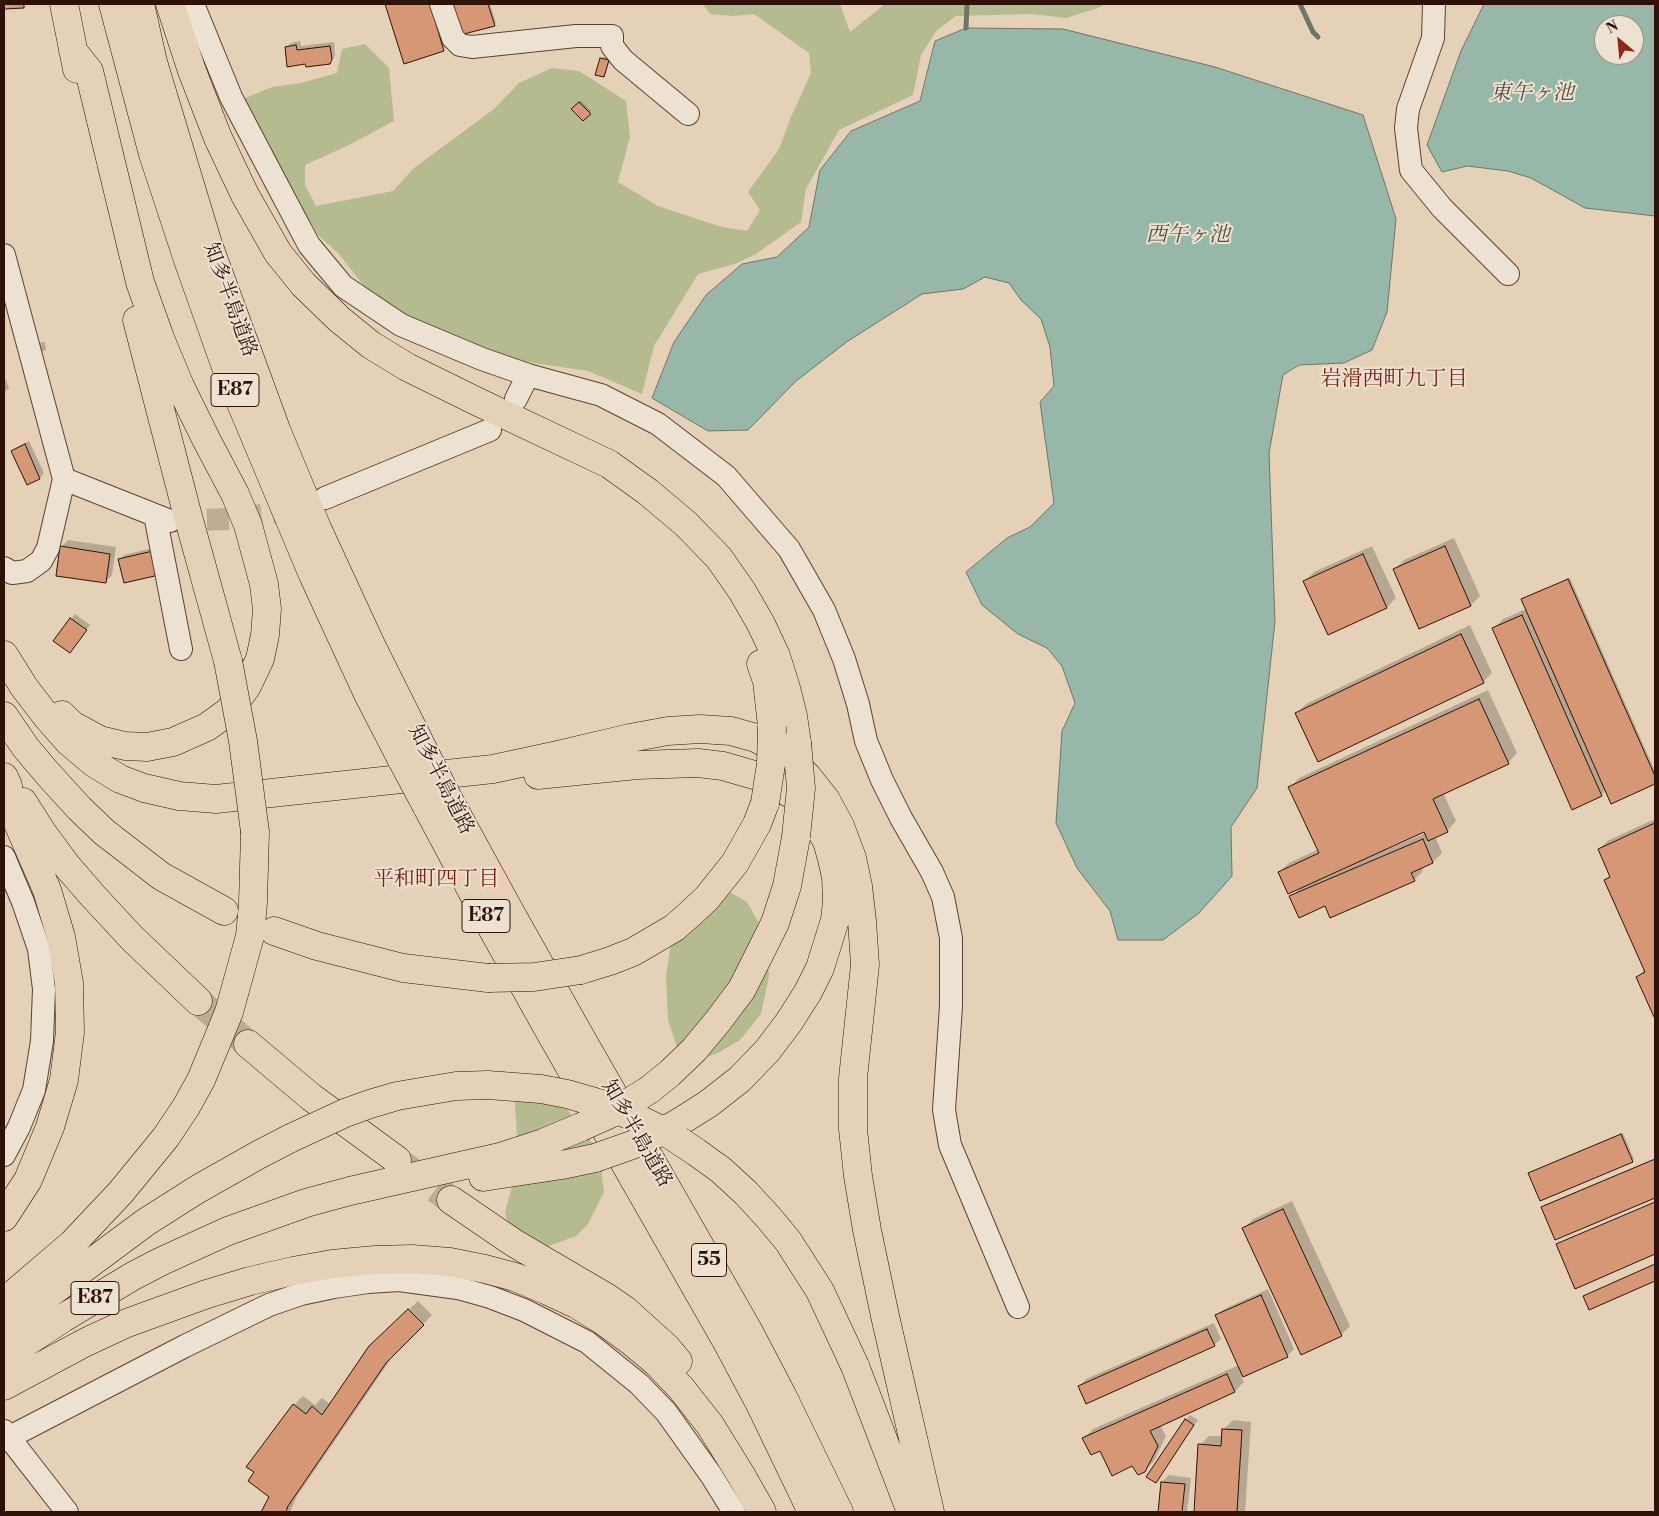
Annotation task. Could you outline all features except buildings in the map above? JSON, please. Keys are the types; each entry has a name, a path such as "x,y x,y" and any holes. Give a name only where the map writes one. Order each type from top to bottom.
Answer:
{"highway":[{"path":"4,1302 72,1244 122,1192 166,1137 186,1107 201,1080 230,1012 250,936 254,894 255,832 244,740 228,661 186,509 112,224 64,4"},
{"name":"知多半島道路","path":"112,4 153,154 227,370 313,575 367,692 414,757"},
{"name":"知多半島道路","path":"140,4 153,62 208,244 276,432 317,528 372,647 414,757 438,803 483,912 558,1021 749,1332 784,1397 839,1512"},
{"path":"170,4 218,138 245,195 278,253 303,284 339,319 371,346 407,367 609,464 648,492 686,524 719,558 742,591 761,624 776,656 793,716 801,788 796,837 787,886 775,923 742,989 694,1050 649,1090 610,1114 543,1144 500,1157 382,1183 306,1203 228,1231 192,1247"},
{"path":"4,638 52,705 72,725 100,740 125,746 147,748 173,742 207,727 229,711 248,686 260,659 265,635 267,609 264,584 248,525 235,494 180,386 160,338 140,282 89,71 74,51"},
{"path":"274,931 317,946 403,968 488,978 534,977 581,970 633,952 674,928 707,898 735,863 757,824 765,803 771,764 772,726 766,681 755,648 739,612 686,524"},
{"path":"4,655 47,717 69,742 94,763 120,779 144,788 179,796 216,798 493,769 668,731 700,729 731,731 756,738 783,753 807,776 826,800 840,826 852,858 858,886 865,965 853,1078 853,1129 858,1176 885,1316 930,1512"},
{"path":"4,716 26,748 48,774 104,832 161,876 224,911"},
{"path":"192,1247 262,1230 346,1204 486,1176 562,1165 595,1158 632,1145 673,1126 708,1104 740,1079 767,1051 789,1022 808,992 820,968 835,920 837,901 836,877 832,859 818,825 808,810 793,795 761,777 723,766 698,763 636,765 402,787 385,781"},
{"path":"6,782 19,796 62,859 93,896 132,938 198,1001"},
{"path":"4,1217 28,1180 50,1127 64,1080 70,1032 69,982 61,936 47,890 9,803 6,782"},
{"name":"知多半島道路","path":"558,1021 761,1406 812,1512"},
{"path":"248,1044 311,1097 397,1160"},
{"path":"4,1325 146,1222 198,1189 260,1154 345,1113 397,1096 456,1086 488,1085 541,1089 567,1094 605,1105 640,1119 669,1134 708,1161 746,1193 768,1217 788,1242 820,1291 855,1366 911,1512"},
{"path":"451,1200 514,1243 626,1310 666,1348 686,1370 702,1394 732,1447 763,1512"},
{"name":"E87","path":"4,1357 96,1298 162,1261 192,1247"},
{"path":"4,1386 86,1342 127,1323 207,1294 250,1281 323,1266 375,1260 412,1259 450,1262 516,1278 546,1290 576,1304 632,1342 680,1388 710,1425 763,1512"}],"street":[{"path":"193,4 232,97 295,220 309,245 343,286 400,325 482,359 528,375 600,395 658,424 726,476 789,549 824,610 844,659 858,704 868,746 901,818 944,897 951,938 951,1006 944,1110 950,1145 1018,1307"},
{"path":"441,4 453,38 460,45 472,47 576,36 612,36 612,46 623,60 688,114"},
{"path":"1434,4 1433,38 1408,109 1406,128 1410,170 1442,208 1508,274"},
{"path":"4,255 64,479 48,548 41,561 27,571 12,573 4,568"},
{"path":"516,399 528,375"},
{"path":"325,498 490,430"},
{"path":"64,479 163,518 182,649"},
{"path":"4,857 23,902 39,949 44,989 42,1041 34,1090 19,1127 4,1155"},
{"path":"67,1512 5,1436 269,1305 301,1294 334,1287 399,1280 458,1288 490,1297 524,1310 587,1342 639,1384 666,1412 711,1475 734,1512"}],"shaded area":[{"path":"703,4 840,4 850,32 885,4 1105,4 1066,18 1031,14 956,16 937,30 921,55 913,95 839,130 806,189 801,222 756,254 735,264 698,274 654,346 642,394 588,371 526,362 473,344 379,305 338,253 318,235 280,171 243,99 272,87 301,83 337,73 342,49 365,44 389,68 394,121 349,145 305,165 305,185 316,206 393,191 414,168 494,109 519,83 552,68 579,71 626,101 630,137 618,182 658,206 722,227 747,231 760,210 748,192 779,149 811,73 809,53 754,14 733,16 710,14"},
{"path":"728,891 747,902 765,934 769,976 761,1014 740,1040 718,1053 696,1061 677,1047 668,1020 666,976 672,936"},
{"path":"530,1088 551,1090 584,1130 599,1155 604,1192 588,1224 576,1236 535,1251 512,1236 505,1213 513,1183 517,1138 515,1103"}],"water":[{"name":"東午ヶ池","path":"1484,4 1655,4 1655,216 1585,208 1531,178 1508,171 1467,166 1442,172 1427,145 1461,51"},
{"name":"西午ヶ池","path":"966,28 1063,29 1215,67 1363,115 1396,219 1387,312 1372,350 1344,363 1299,365 1283,375 1269,453 1275,621 1257,788 1231,827 1232,876 1199,913 1163,940 1118,940 1110,911 1077,868 1056,823 1062,731 1075,703 1062,666 1047,648 1018,634 982,605 966,572 1007,538 1030,527 1054,503 1040,402 1054,386 1050,347 1041,319 1021,300 1009,283 985,277 963,289 922,294 848,341 796,381 748,430 708,431 652,398 674,342 706,295 742,264 777,257 809,227 820,170 851,131 920,101 935,41"}],"waterway":[{"path":"966,28 967,4"},
{"path":"1300,4 1313,32 1318,37"}],"tunnel":[{"path":"174,521 229,519 303,508"},
{"path":"198,1001 248,1044"},
{"path":"402,1164 451,1200"}],"district":[{"name":"岩滑西町九丁目","path":"1394,380"},
{"name":"平和町四丁目","path":"436,880"}]}
